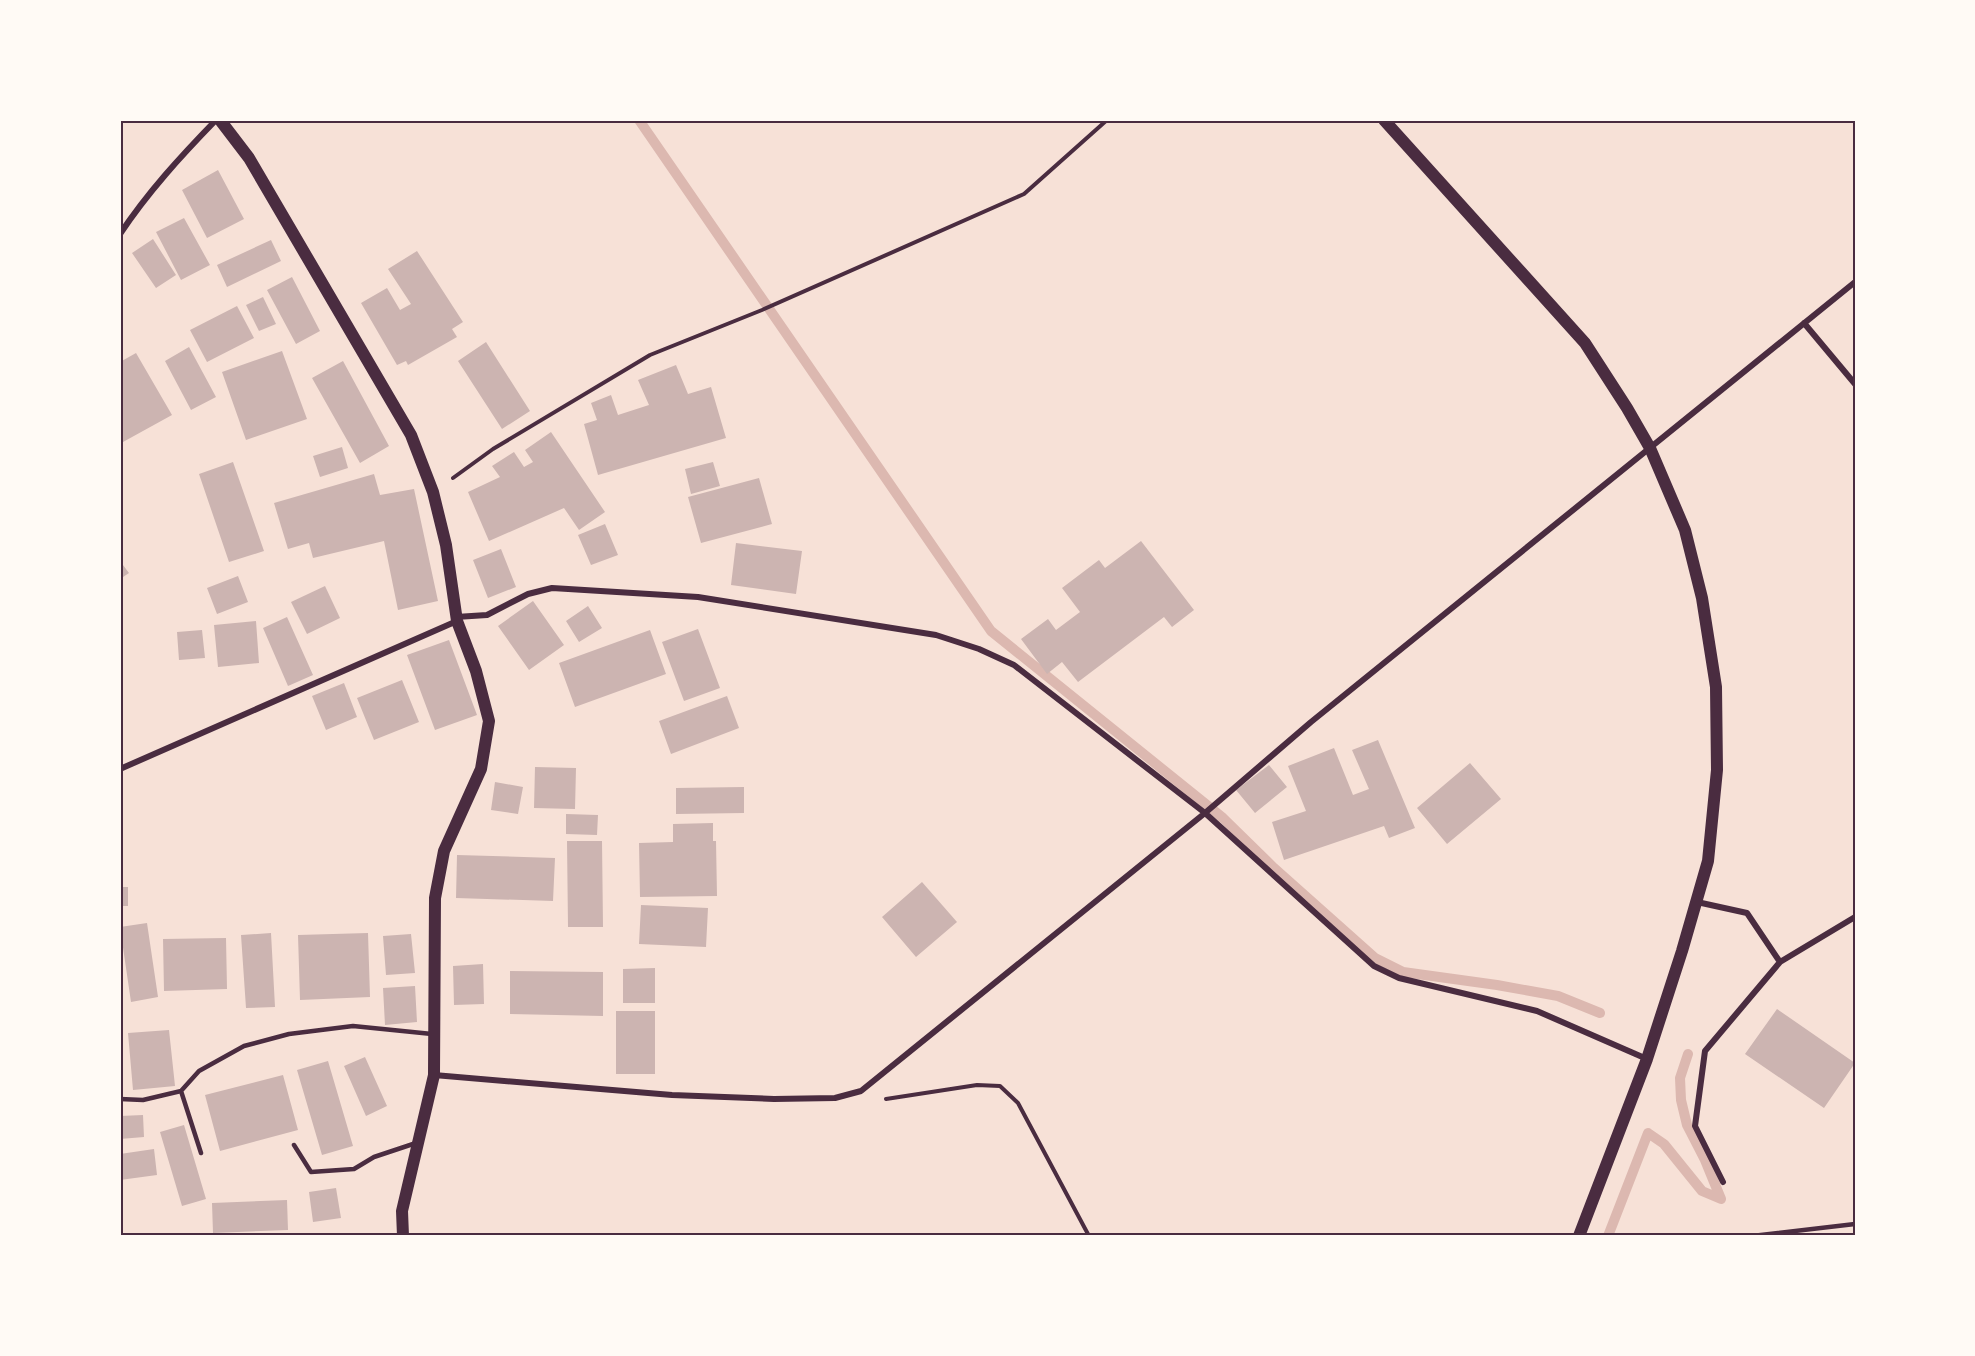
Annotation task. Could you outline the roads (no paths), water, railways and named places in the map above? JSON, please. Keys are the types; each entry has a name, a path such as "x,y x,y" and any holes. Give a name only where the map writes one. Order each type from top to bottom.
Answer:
{"main road":[{"path":"218,120 249,158 411,435 432,492 446,546 456,619 476,671 489,721 481,769 444,850 435,898 434,1075 402,1211 402,1236"},
{"path":"1384,120 1585,344 1650,448 1685,530 1702,598 1716,687 1717,770 1708,861 1647,1059 1579,1236"}],"street":[{"path":"120,234 140,205 174,164 218,120"},
{"path":"434,1075 683,1096 774,1099 835,1098 861,1091 1205,813 1311,722 1855,282"},
{"path":"1804,323 1855,384"},
{"path":"120,769 456,619 487,615 528,594 552,588 698,597 936,635 979,648 1014,665 1205,813 1374,966 1399,978 1537,1011 1647,1059"},
{"path":"1697,902 1747,913 1780,962"},
{"path":"1723,1182 1695,1126 1705,1051 1780,962 1855,917"}],"lane":[{"path":"120,1099 143,1100 181,1091 199,1071 244,1046 289,1034 353,1026 434,1034"},
{"path":"181,1091 201,1153"},
{"path":"294,1145 311,1172 354,1169 374,1157 419,1143"},
{"path":"1752,1236 1855,1224"}],"waterway":[{"path":"639,120 991,631 1223,818 1274,868 1375,958 1403,972 1558,996 1600,1013"},
{"path":"1608,1236 1648,1133 1664,1144 1702,1191 1721,1199 1687,1125 1681,1100 1680,1078 1688,1054"}]}
